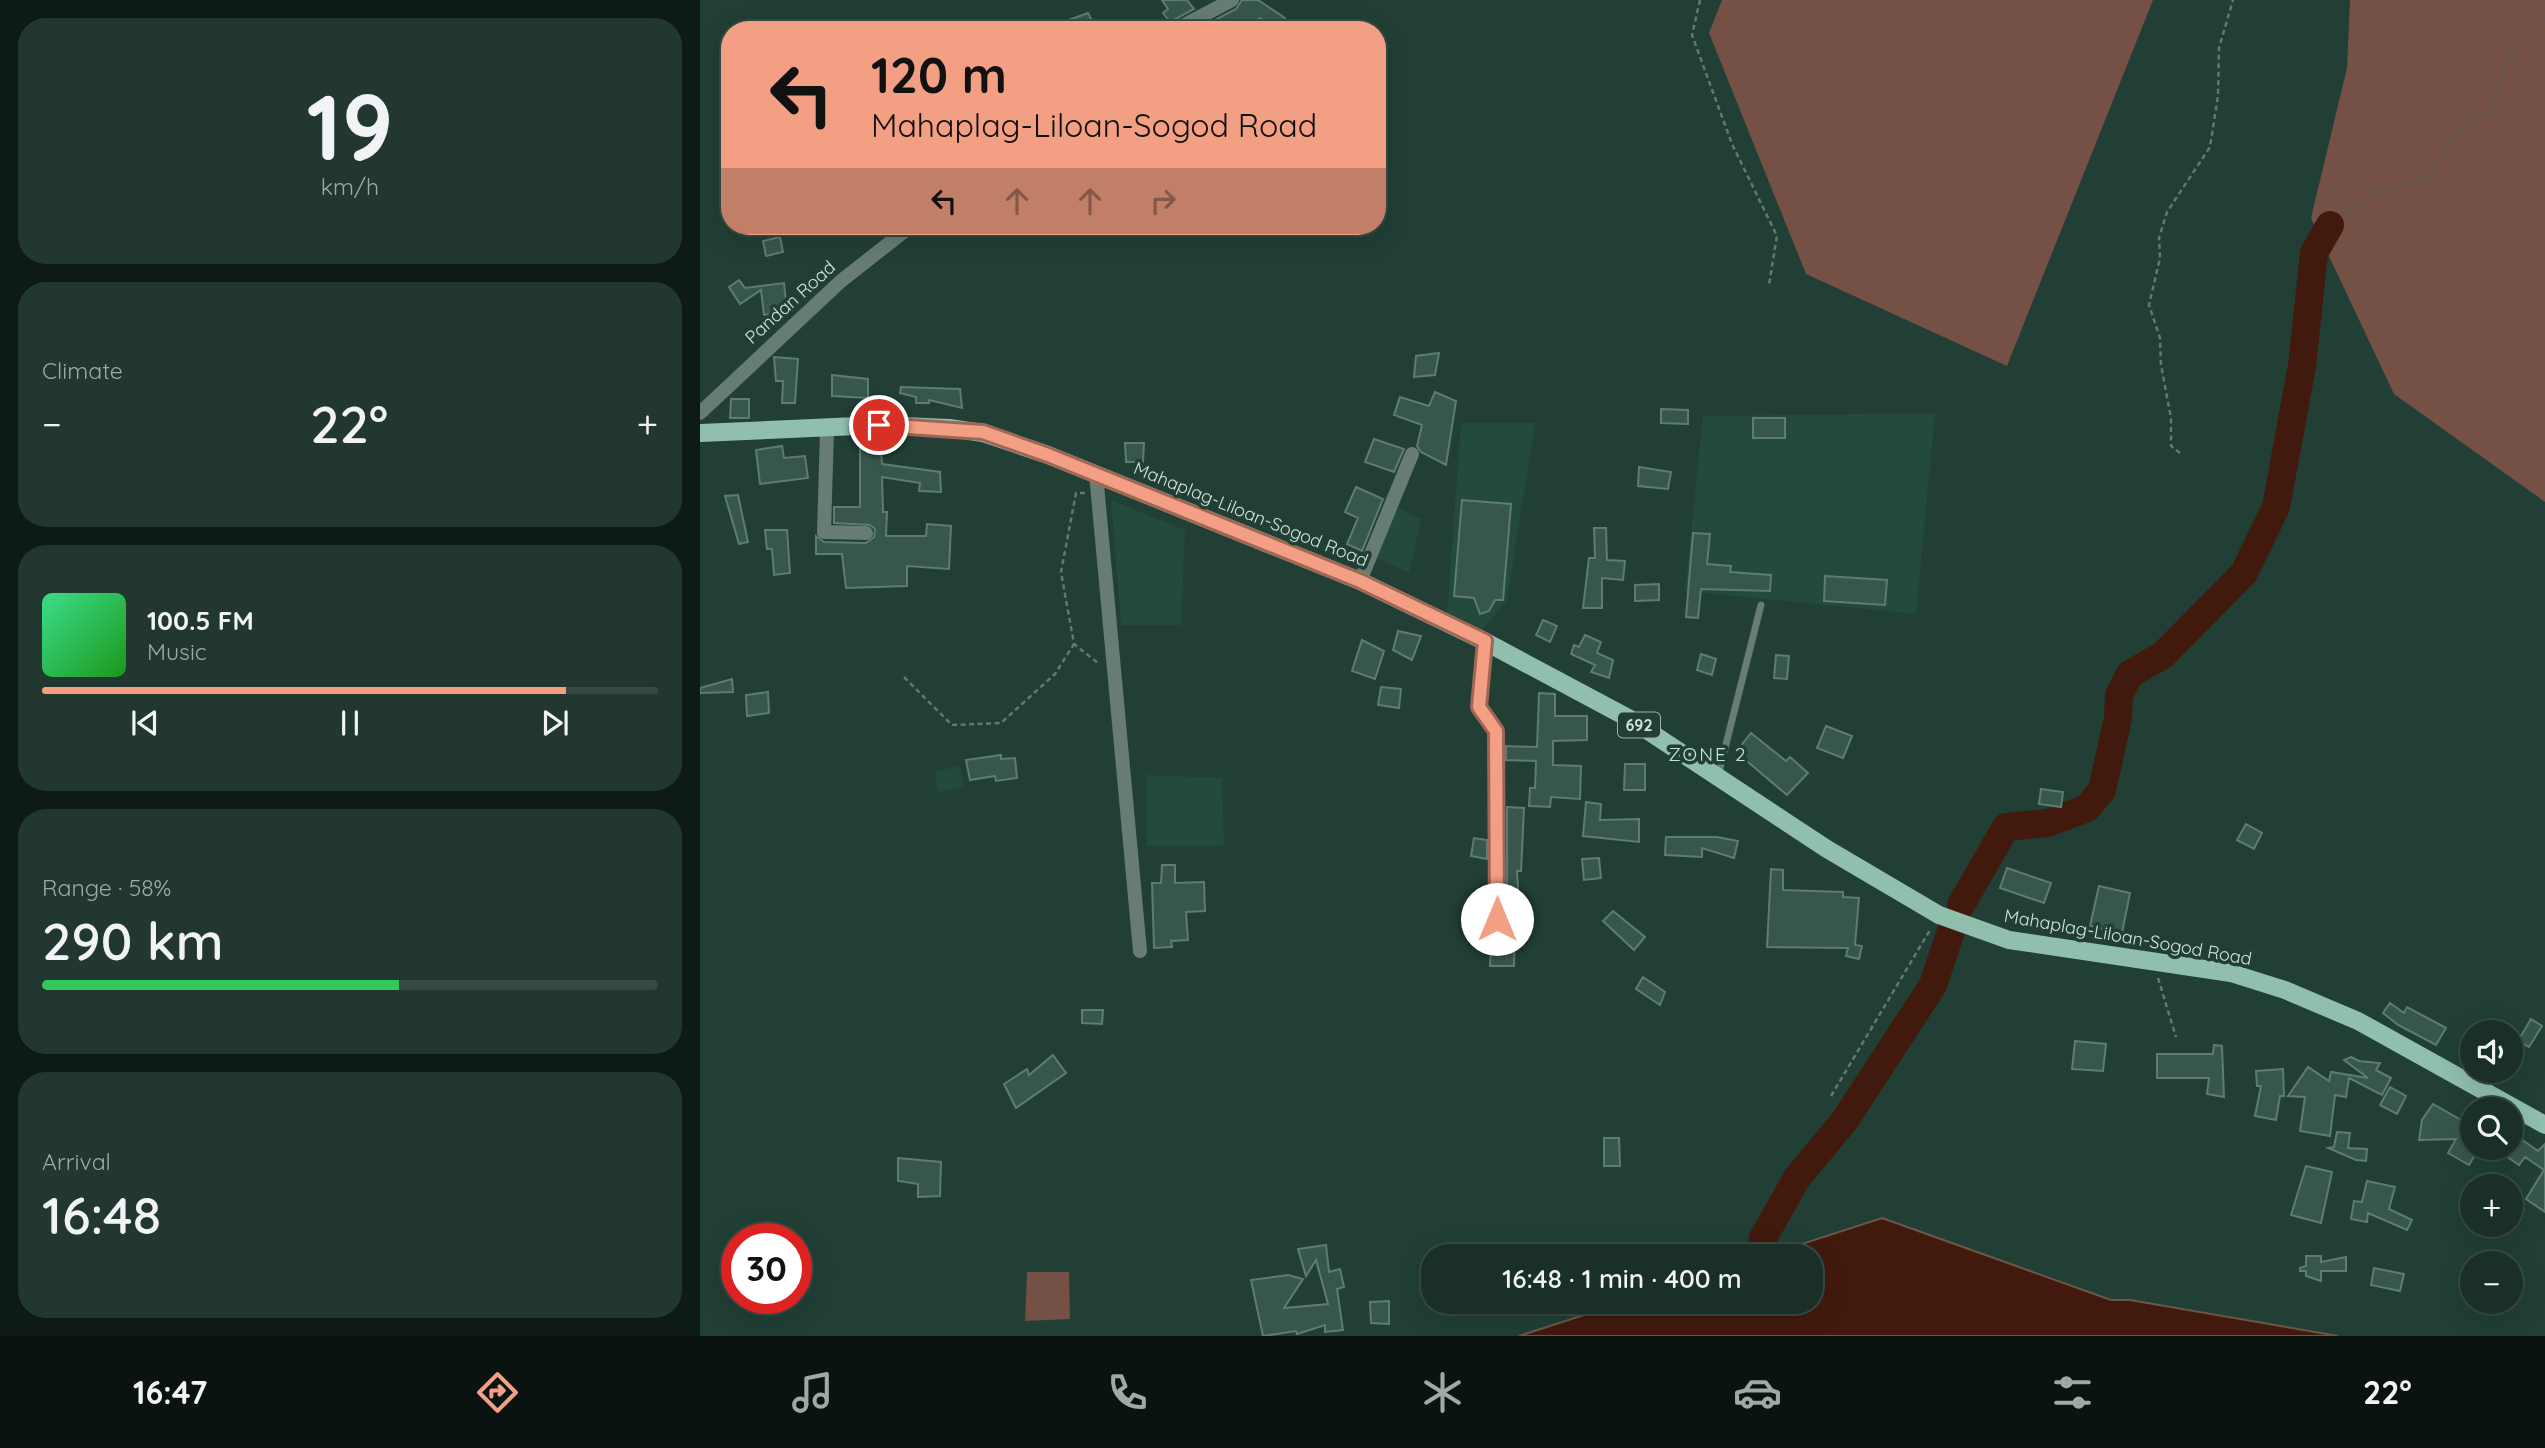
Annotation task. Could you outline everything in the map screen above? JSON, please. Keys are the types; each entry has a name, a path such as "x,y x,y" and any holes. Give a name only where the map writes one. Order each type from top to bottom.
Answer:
{"main road":[{"name":"Mahaplag-Liloan-Sogod Road","path":"700,433 827,430 879,425 983,432 1096,474 1360,581 1485,641 1630,719 1827,849 1939,915 2009,940 2231,973 2285,990 2358,1021 2545,1125"}],"street":[{"path":"1192,21 1232,0"},
{"name":"Pandan Road","path":"700,413 841,281 900,235"},
{"path":"827,430 824,531 866,533"},
{"path":"1360,581 1412,454"},
{"path":"1096,474 1117,678 1140,951"},
{"path":"1485,641 1479,707 1496,731 1497,919"}],"lane":[{"path":"1718,777 1761,605"}],"path":[{"path":"1700,0 1692,35 1732,144 1777,236 1769,285"},
{"path":"2180,453 2171,446 2171,418 2161,365 2160,338 2149,305 2160,258 2159,237 2167,212 2210,147 2218,96 2219,48 2233,0"},
{"path":"1098,493 1076,493 1060,572 1074,644 1117,678"},
{"path":"904,677 952,725 1001,723 1055,674 1074,644"},
{"path":"1831,1096 1939,915"},
{"path":"2153,961 2176,1037"}],"shaded area":[{"path":"1722,0 2153,0 2007,366 1806,274 1709,33"},
{"path":"2350,0 2545,0 2545,502 2394,394 2311,218 2347,68"},
{"path":"1935,413 1916,614 1685,591 1703,416"},
{"path":"1461,423 1535,423 1507,601 1482,630 1447,613"},
{"path":"1111,500 1185,530 1181,625 1121,625"},
{"path":"1394,506 1421,519 1409,573 1375,557"},
{"path":"960,766 964,787 938,792 935,771"},
{"path":"1146,775 1222,778 1224,846 1147,846"},
{"path":"1882,1218 2111,1300 2130,1300 2338,1336 1519,1336 1587,1314 1823,1314 1823,1244 1802,1244"},
{"path":"1027,1272 1069,1272 1070,1319 1025,1321"}],"building":[{"path":"1162,0 1187,0 1194,9 1169,21 1163,13 1168,9"},
{"path":"1242,0 1258,0 1285,18 1283,21 1264,21 1260,18 1255,21 1213,21 1236,9"},
{"path":"1088,13 1092,21 1066,21"},
{"path":"780,237 783,252 766,256 763,241"},
{"path":"739,280 745,288 784,283 787,312 764,315 761,290 740,304 729,287"},
{"path":"1439,353 1435,375 1414,377 1416,356"},
{"path":"774,357 798,359 795,403 782,403 783,381 776,381"},
{"path":"832,375 868,379 868,398 832,396"},
{"path":"901,387 960,389 962,408 929,400 929,403 916,403 916,397 900,393"},
{"path":"1435,392 1456,401 1446,465 1421,452 1417,446 1422,425 1394,415 1400,397 1429,406"},
{"path":"731,399 749,399 749,418 730,418"},
{"path":"1661,409 1688,410 1688,424 1661,423"},
{"path":"1753,418 1785,418 1785,438 1753,438"},
{"path":"1374,439 1404,449 1394,472 1365,462"},
{"path":"1125,443 1144,443 1143,462 1126,462"},
{"path":"782,446 784,458 805,456 808,478 760,484 756,450"},
{"path":"860,447 881,448 882,464 940,472 941,492 919,491 920,483 882,477 883,512 887,512 886,536 926,536 927,524 951,526 949,569 907,566 907,586 846,588 842,554 816,554 816,536 824,542 866,543 874,537 875,529 870,525 834,523 834,507 860,507"},
{"path":"1639,467 1671,472 1668,489 1638,486"},
{"path":"1356,487 1383,499 1362,551 1347,544 1358,518 1345,512"},
{"path":"738,495 748,542 739,544 725,496"},
{"path":"1462,500 1511,504 1503,600 1495,600 1489,611 1480,614 1474,598 1454,596"},
{"path":"1594,528 1606,528 1607,560 1625,561 1623,580 1602,578 1602,608 1583,608 1589,558 1595,558"},
{"path":"765,530 787,530 790,573 774,575 772,549 767,549"},
{"path":"1693,533 1710,534 1707,564 1731,566 1730,572 1771,575 1770,591 1701,589 1698,618 1686,617"},
{"path":"1825,576 1887,580 1885,605 1824,601"},
{"path":"1659,584 1659,600 1635,601 1635,585"},
{"path":"1543,620 1557,626 1550,642 1536,635"},
{"path":"1398,631 1421,636 1412,660 1393,650"},
{"path":"1585,635 1601,642 1597,653 1613,660 1609,678 1591,672 1595,665 1571,654 1574,645 1579,647"},
{"path":"1362,640 1384,651 1375,679 1352,671"},
{"path":"1701,654 1716,659 1712,675 1697,670"},
{"path":"1776,655 1789,656 1787,679 1774,678"},
{"path":"732,679 733,692 700,693 700,688"},
{"path":"1381,687 1401,689 1399,708 1378,705"},
{"path":"768,692 769,713 747,716 746,695"},
{"path":"1539,693 1555,694 1555,716 1587,716 1587,740 1553,741 1553,765 1581,766 1580,799 1551,797 1550,807 1529,806 1530,788 1535,788 1536,761 1506,760 1506,746 1537,747"},
{"path":"1826,726 1852,736 1843,758 1817,748"},
{"path":"1751,733 1786,761 1790,757 1808,773 1787,795 1736,752"},
{"path":"1001,755 1001,759 1015,758 1017,778 996,781 995,776 970,780 966,760"},
{"path":"1625,764 1645,764 1645,790 1624,790"},
{"path":"2041,789 2063,792 2061,807 2039,804"},
{"path":"1586,802 1601,804 1600,820 1639,819 1639,842 1583,836"},
{"path":"1507,807 1524,808 1521,871 1517,871 1519,906 1507,906"},
{"path":"2246,824 2262,833 2254,849 2237,840"},
{"path":"1666,837 1717,837 1738,841 1734,858 1702,848 1702,857 1665,855"},
{"path":"1474,838 1487,840 1487,859 1471,856"},
{"path":"1599,858 1601,878 1584,880 1582,859"},
{"path":"1162,865 1175,865 1175,883 1204,882 1205,911 1186,912 1188,940 1171,941 1172,947 1154,948 1152,883 1161,883"},
{"path":"2007,868 2051,883 2044,903 2000,888"},
{"path":"1771,869 1783,870 1783,890 1843,892 1843,897 1859,898 1855,945 1862,946 1859,959 1846,956 1848,948 1767,947"},
{"path":"2099,886 2130,893 2122,933 2090,926"},
{"path":"1474,898 1487,898 1487,916 1474,916"},
{"path":"1613,911 1645,937 1634,950 1603,921"},
{"path":"1492,929 1515,931 1514,966 1490,966"},
{"path":"1643,977 1665,992 1660,1005 1636,989"},
{"path":"2390,1003 2404,1013 2407,1007 2446,1028 2436,1045 2398,1025 2383,1013"},
{"path":"1082,1010 1103,1010 1102,1024 1082,1023"},
{"path":"2531,1019 2542,1026 2529,1047 2523,1044 2523,1033"},
{"path":"2075,1041 2106,1044 2103,1071 2072,1069"},
{"path":"2214,1045 2222,1046 2224,1097 2207,1094 2209,1078 2157,1078 2157,1054 2213,1054"},
{"path":"1053,1055 1066,1073 1016,1108 1004,1084 1027,1069 1029,1075"},
{"path":"2351,1057 2359,1061 2380,1063 2376,1070 2391,1078 2382,1095 2349,1078 2346,1097 2335,1095 2330,1136 2300,1131 2305,1097 2288,1096 2308,1067 2329,1081 2331,1072 2368,1078 2344,1060"},
{"path":"2283,1069 2284,1096 2280,1096 2276,1120 2255,1116 2261,1086 2257,1086 2256,1071"},
{"path":"2390,1087 2406,1096 2397,1114 2380,1105"},
{"path":"2433,1104 2460,1119 2460,1160 2448,1153 2456,1139 2419,1140 2422,1120"},
{"path":"2337,1132 2350,1133 2348,1148 2367,1149 2366,1161 2356,1160 2328,1148 2334,1147"},
{"path":"1604,1138 1619,1138 1620,1166 1604,1166"},
{"path":"2523,1140 2538,1151 2545,1144 2545,1212 2526,1199 2544,1170 2525,1157 2523,1160"},
{"path":"898,1158 941,1162 940,1196 918,1197 918,1184 898,1181"},
{"path":"2306,1166 2332,1172 2321,1223 2291,1215"},
{"path":"2367,1181 2395,1187 2389,1209 2412,1220 2407,1230 2368,1213 2367,1222 2351,1219 2354,1201 2362,1202"},
{"path":"1326,1245 1329,1272 1340,1269 1344,1287 1337,1289 1343,1330 1325,1332 1325,1325 1297,1334 1296,1331 1263,1336 1251,1280 1288,1275 1303,1279 1284,1308 1328,1304 1316,1260 1306,1276 1298,1249"},
{"path":"2306,1256 2321,1256 2321,1262 2346,1257 2346,1271 2321,1271 2321,1281 2306,1276 2306,1271 2300,1271 2300,1268 2306,1266"},
{"path":"2374,1268 2404,1274 2400,1291 2371,1285"},
{"path":"1389,1301 1389,1324 1371,1323 1370,1302"}],"waterway":[{"path":"2330,225 2381,188 2427,181 2460,127 2490,111 2510,56 2545,18"},
{"path":"1961,905 2006,827 2048,823 2087,808 2102,790 2118,718 2119,695 2130,674 2163,655 2244,573 2276,507 2302,366 2314,253 2330,225"},
{"path":"1762,1244 1797,1178 1845,1120 1933,985 1951,931"}],"district":[{"name":"ZONE 2","path":"1708,754"}],"route":[{"path":"879,425 983,432 1048,455 1360,581 1485,641 1479,707 1496,731 1497,919"}]}
